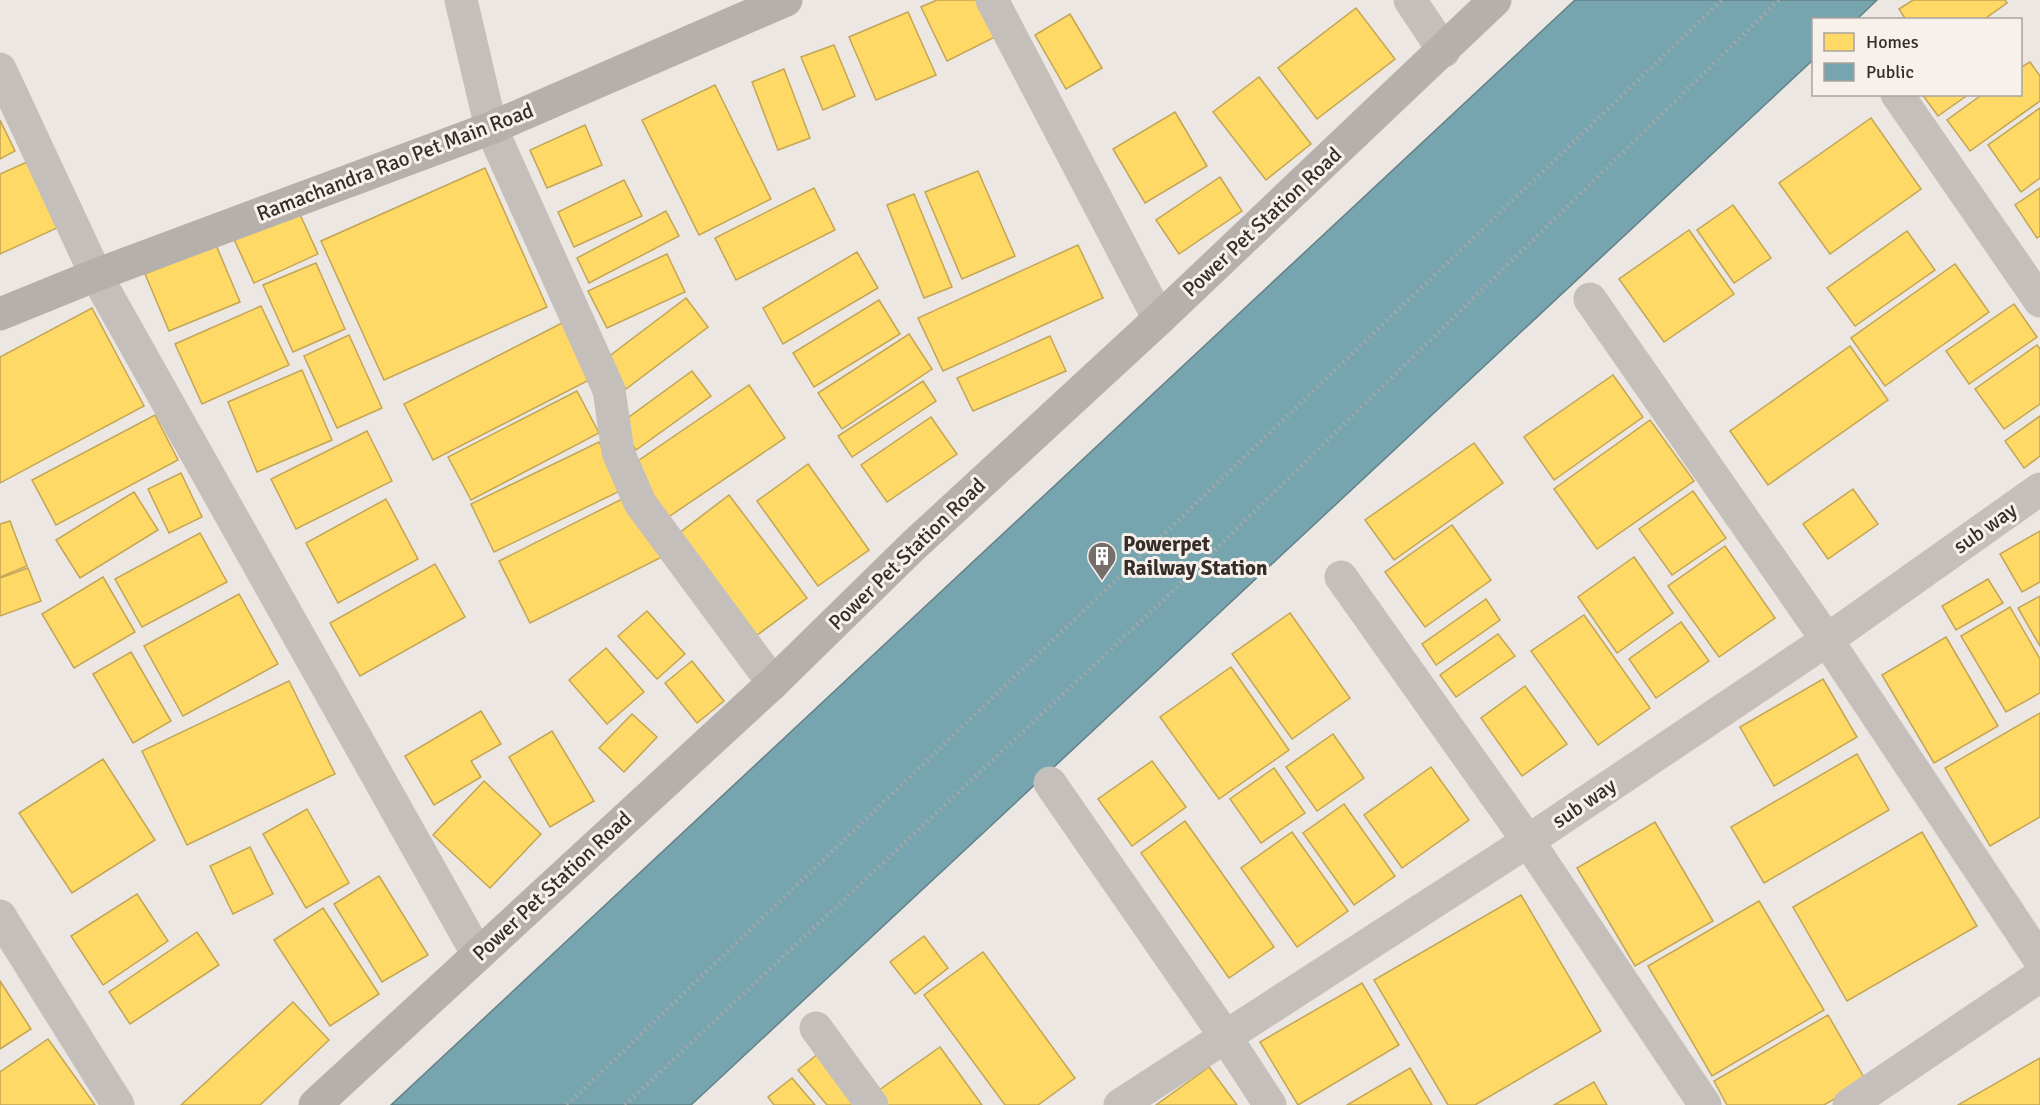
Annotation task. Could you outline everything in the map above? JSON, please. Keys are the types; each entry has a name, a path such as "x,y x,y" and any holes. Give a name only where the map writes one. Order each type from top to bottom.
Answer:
{"street":[{"path":"461,0 491,128 609,390 618,452 640,503 773,683"},
{"name":"Ramachandra Rao Pet Main Road","path":"0,314 96,275 491,128 786,0"},
{"path":"992,0 1159,319"},
{"path":"1410,0 1444,51"},
{"name":"Power Pet Station Road","path":"315,1105 773,683 913,546 1159,319 1496,0"},
{"path":"0,69 96,275 478,955"},
{"path":"1898,96 2040,301"},
{"path":"1590,299 1827,640 2040,960"},
{"name":"sub way","path":"1120,1105 1528,841 1827,640 2040,489"},
{"path":"1341,577 1528,841 1705,1105"},
{"path":"1050,783 1270,1105"},
{"path":"0,916 118,1105"},
{"path":"1849,1105 2040,976"},
{"path":"816,1028 872,1105"}],"building: Homes":[{"path":"937,0 979,0 997,36 947,61 921,7"},
{"path":"1913,0 2005,0 2007,3 1986,18 1905,18 1899,9"},
{"path":"1356,8 1395,59 1317,119 1278,68"},
{"path":"908,12 936,75 876,100 849,37"},
{"path":"1070,14 1102,68 1066,89 1035,35"},
{"path":"834,45 855,96 823,110 801,57"},
{"path":"2030,62 2040,76 2040,101 1970,151 1947,120 1980,96 2022,96 2022,67"},
{"path":"784,69 810,138 778,150 752,82"},
{"path":"1259,77 1311,144 1266,180 1213,112"},
{"path":"715,85 771,199 699,235 642,120"},
{"path":"1923,96 1966,96 1938,116"},
{"path":"2040,108 2040,178 2021,192 1988,145"},
{"path":"1175,112 1207,166 1145,203 1113,149"},
{"path":"1871,118 1921,189 1830,254 1779,183"},
{"path":"0,120 15,151 0,159"},
{"path":"585,125 602,165 547,188 530,150"},
{"path":"27,162 57,228 0,254 0,174"},
{"path":"485,168 547,307 384,380 321,241"},
{"path":"978,171 1015,256 962,279 925,192"},
{"path":"1220,177 1242,211 1179,254 1156,220"},
{"path":"624,180 642,216 574,247 558,212"},
{"path":"814,188 835,230 736,280 715,238"},
{"path":"2040,188 2040,236 2037,238 2015,205"},
{"path":"914,194 952,287 924,298 887,205"},
{"path":"1733,205 1771,258 1734,283 1697,230"},
{"path":"297,208 318,254 254,283 233,237"},
{"path":"666,211 679,236 589,283 577,258"},
{"path":"1689,230 1734,294 1664,342 1619,279"},
{"path":"1907,231 1935,270 1855,326 1827,288"},
{"path":"216,245 240,302 169,331 145,274"},
{"path":"1078,245 1103,298 943,371 918,318"},
{"path":"857,252 878,288 783,344 763,308"},
{"path":"667,254 685,292 607,328 588,291"},
{"path":"316,263 345,329 293,352 263,285"},
{"path":"1955,264 1989,312 1885,386 1851,338"},
{"path":"686,298 708,327 626,389 603,361"},
{"path":"879,300 900,334 814,387 793,353"},
{"path":"2014,304 2037,337 1969,384 1946,351"},
{"path":"261,306 289,365 202,404 175,344"},
{"path":"92,308 144,406 0,483 0,357"},
{"path":"564,322 593,378 433,460 404,404"},
{"path":"909,334 932,369 842,429 818,393"},
{"path":"349,335 382,408 337,428 304,356"},
{"path":"1050,336 1066,371 973,411 957,378"},
{"path":"2037,345 2040,349 2040,404 2004,429 1975,389"},
{"path":"1850,346 1888,400 1768,485 1730,431"},
{"path":"302,370 332,440 257,472 228,402"},
{"path":"692,371 711,396 636,450 618,425"},
{"path":"1613,375 1643,417 1554,480 1524,437"},
{"path":"923,381 936,401 852,457 838,436"},
{"path":"749,385 785,438 664,520 629,467"},
{"path":"577,391 599,433 471,500 448,457"},
{"path":"155,415 178,460 56,525 32,480"},
{"path":"2040,416 2040,456 2024,468 2005,441"},
{"path":"931,417 957,454 887,502 861,465"},
{"path":"1650,420 1694,481 1597,549 1554,489"},
{"path":"367,431 392,481 296,529 271,479"},
{"path":"599,442 622,490 494,552 471,504"},
{"path":"1474,443 1503,483 1394,560 1365,520"},
{"path":"808,464 869,550 818,586 757,501"},
{"path":"181,473 202,517 169,533 148,489"},
{"path":"1853,489 1878,524 1828,559 1803,524"},
{"path":"1693,491 1726,538 1672,575 1639,529"},
{"path":"134,492 158,530 80,578 56,540"},
{"path":"630,495 662,557 530,623 499,561"},
{"path":"729,495 807,598 756,636 678,534"},
{"path":"386,499 418,559 338,603 306,543"},
{"path":"10,521 27,566 0,577 0,524"},
{"path":"1452,525 1491,580 1425,627 1385,572"},
{"path":"2040,531 2040,582 2022,592 2000,554"},
{"path":"200,533 227,582 142,627 115,579"},
{"path":"1725,546 1775,618 1719,657 1668,586"},
{"path":"1634,557 1673,613 1617,653 1578,597"},
{"path":"435,564 465,617 360,676 330,623"},
{"path":"28,568 41,601 0,616 0,578"},
{"path":"103,577 135,632 74,668 42,614"},
{"path":"1988,579 2003,603 1956,630 1942,606"},
{"path":"239,594 278,664 183,716 144,646"},
{"path":"2040,596 2040,646 2018,608"},
{"path":"1486,599 1500,620 1436,665 1422,644"},
{"path":"2010,607 2040,659 2040,693 2006,712 1961,636"},
{"path":"647,611 685,654 657,679 618,636"},
{"path":"1290,613 1350,698 1292,739 1232,654"},
{"path":"1584,615 1650,708 1598,745 1531,651"},
{"path":"1681,622 1709,661 1656,698 1629,659"},
{"path":"1498,634 1515,656 1456,697 1440,675"},
{"path":"1946,637 1998,726 1934,763 1882,675"},
{"path":"606,648 644,692 607,724 569,680"},
{"path":"131,652 171,721 133,743 93,674"},
{"path":"692,661 724,701 697,723 665,683"},
{"path":"1231,667 1289,750 1219,799 1160,717"},
{"path":"1823,679 1857,737 1774,786 1740,727"},
{"path":"289,681 335,774 187,845 142,751"},
{"path":"1525,686 1567,744 1522,776 1481,718"},
{"path":"481,711 501,744 471,761 481,777 434,805 405,756"},
{"path":"2040,713 2040,817 1990,846 1945,768"},
{"path":"632,714 657,737 624,772 599,748"},
{"path":"552,731 594,801 550,827 509,757"},
{"path":"1333,734 1364,778 1317,811 1286,767"},
{"path":"1857,754 1889,810 1764,883 1731,827"},
{"path":"103,759 155,840 72,893 19,813"},
{"path":"1152,761 1186,807 1132,846 1098,799"},
{"path":"1431,767 1469,820 1402,868 1364,815"},
{"path":"1274,768 1305,813 1261,843 1230,799"},
{"path":"484,781 541,834 490,888 433,835"},
{"path":"1344,804 1395,876 1354,905 1303,833"},
{"path":"307,809 349,883 306,908 263,834"},
{"path":"1185,821 1274,947 1229,978 1141,853"},
{"path":"1655,822 1713,921 1635,966 1577,868"},
{"path":"1292,832 1348,911 1297,947 1241,868"},
{"path":"1922,832 1977,926 1847,1001 1793,907"},
{"path":"250,847 273,894 233,914 210,866"},
{"path":"379,876 428,955 382,982 334,904"},
{"path":"137,894 168,941 103,985 71,936"},
{"path":"1521,895 1601,1031 1475,1105 1448,1105 1374,980"},
{"path":"1759,901 1824,1010 1712,1076 1648,966"},
{"path":"323,908 379,994 330,1026 274,940"},
{"path":"197,932 219,965 130,1024 109,992"},
{"path":"924,936 948,968 915,994 890,962"},
{"path":"983,952 1075,1078 1038,1105 1005,1105 924,995"},
{"path":"0,981 31,1029 0,1049"},
{"path":"1362,983 1399,1045 1298,1105 1260,1042"},
{"path":"293,1002 329,1040 260,1105 181,1105"},
{"path":"1828,1015 1866,1081 1824,1105 1727,1105 1714,1081"},
{"path":"48,1039 95,1105 0,1105 0,1072"},
{"path":"940,1047 982,1105 883,1105 875,1093"},
{"path":"819,1053 861,1105 827,1105 798,1070"},
{"path":"2040,1058 2040,1105 1958,1105"},
{"path":"1209,1067 1237,1105 1156,1105"},
{"path":"1410,1068 1432,1105 1347,1105"},
{"path":"792,1078 815,1105 774,1105 768,1097"},
{"path":"1594,1082 1607,1105 1554,1105"}],"building: Public":[{"name":"Powerpet Railway Station","path":"1575,0 1877,0 1858,18 1812,18 1812,61 691,1105 391,1105"}],"railway":[{"path":"567,1105 1722,0"},
{"path":"625,1105 1174,590 1779,0"}],"place":[{"name":"Powerpet Railway Station","path":"1102,582"}]}
